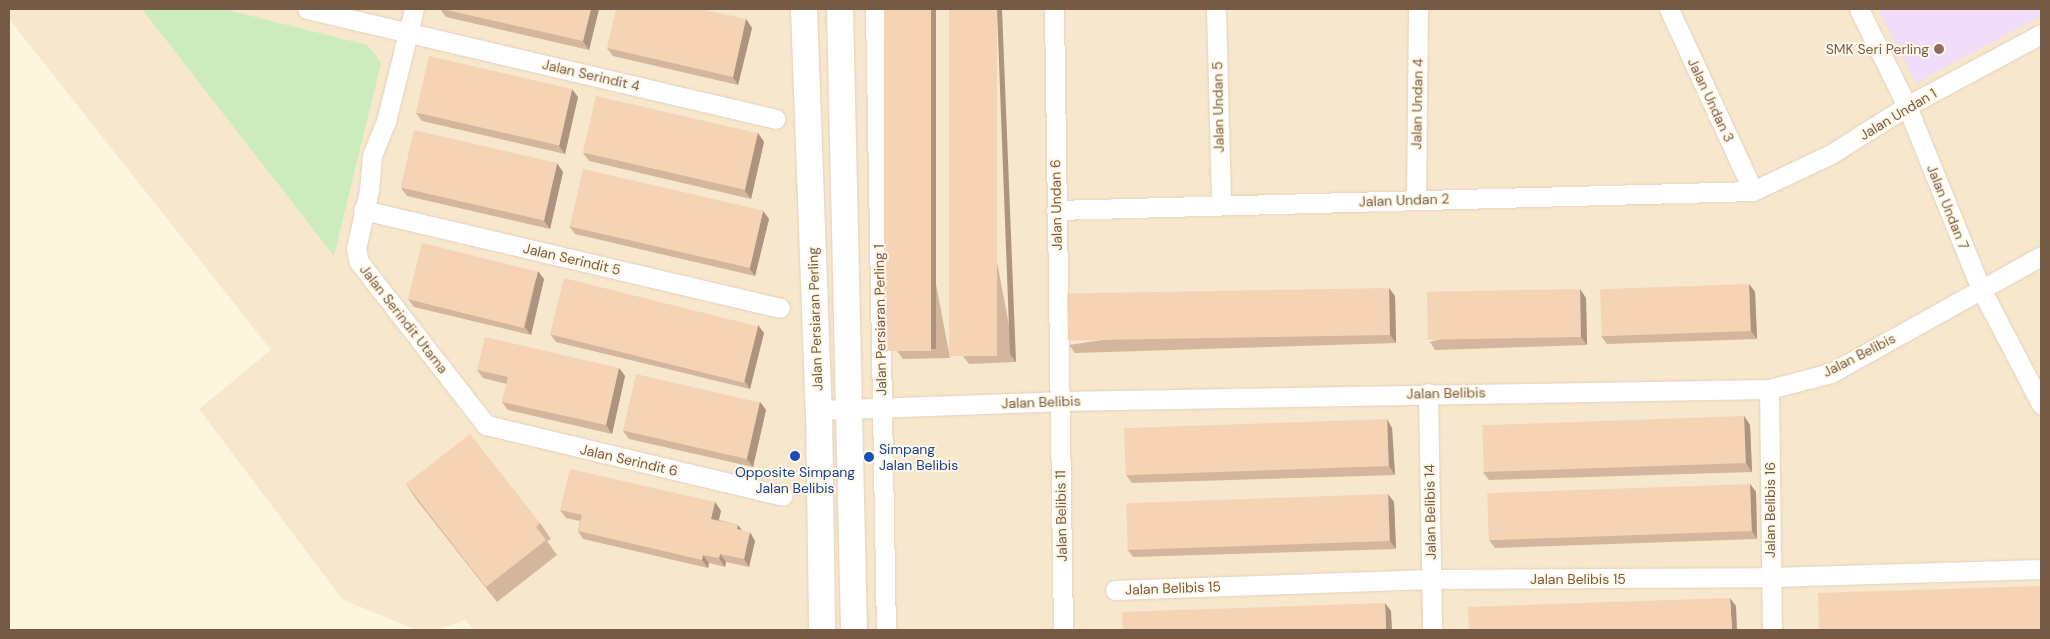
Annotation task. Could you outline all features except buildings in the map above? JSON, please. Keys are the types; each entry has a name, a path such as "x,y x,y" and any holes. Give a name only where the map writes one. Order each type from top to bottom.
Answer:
{"main road":[{"name":"Jalan Persiaran Perling","path":"804,9 819,410 822,630"},
{"path":"840,9 852,408 854,630"}],"street":[{"name":"Jalan Serindit 4","path":"307,9 775,119"},
{"name":"Jalan Serindit Utama","path":"414,9 386,121 372,156 356,249 359,262 479,417"},
{"name":"Jalan Persiaran Perling 1","path":"875,9 886,630"},
{"name":"Jalan Undan 6","path":"1054,9 1060,401"},
{"name":"Jalan Undan 5","path":"1216,9 1221,205"},
{"name":"Jalan Undan 4","path":"1416,200 1418,9"},
{"name":"Jalan Undan 3","path":"1669,9 1753,191"},
{"name":"Jalan Undan 7","path":"1859,9 1907,106 1981,289 2041,404"},
{"name":"Jalan Undan 1","path":"1753,191 1831,154 1907,106 2041,34"},
{"name":"Jalan Undan 2","path":"1056,210 1753,191"},
{"name":"Jalan Serindit 5","path":"363,210 780,308"},
{"name":"Jalan Belibis","path":"819,410 882,406 1060,401 1428,393 1769,389 1831,373 2041,256"},
{"name":"Jalan Belibis 16","path":"1769,389 1772,630"},
{"name":"Jalan Belibis 14","path":"1428,393 1432,630"},
{"name":"Jalan Belibis 11","path":"1060,401 1063,630"},
{"name":"Jalan Serindit 6","path":"479,417 495,429 783,496"},
{"name":"Jalan Belibis 15","path":"1115,590 1431,579 1771,578 2041,569"}],"shaded area":[{"path":"9,9 2041,9 2041,630 474,630 465,620 436,630 416,630 342,599 199,409 271,350 9,19"},
{"name":"SMK Seri Perling","path":"1878,9 2041,9 2041,16 1916,83"}],"green space":[{"path":"142,9 223,9 367,45 375,54 381,63 334,256"}],"place":[{"name":"SMK Seri Perling","path":"1939,49"},
{"name":"Opposite Simpang Jalan Belibis","path":"795,456"},
{"name":"Simpang Jalan Belibis","path":"869,457"}]}
